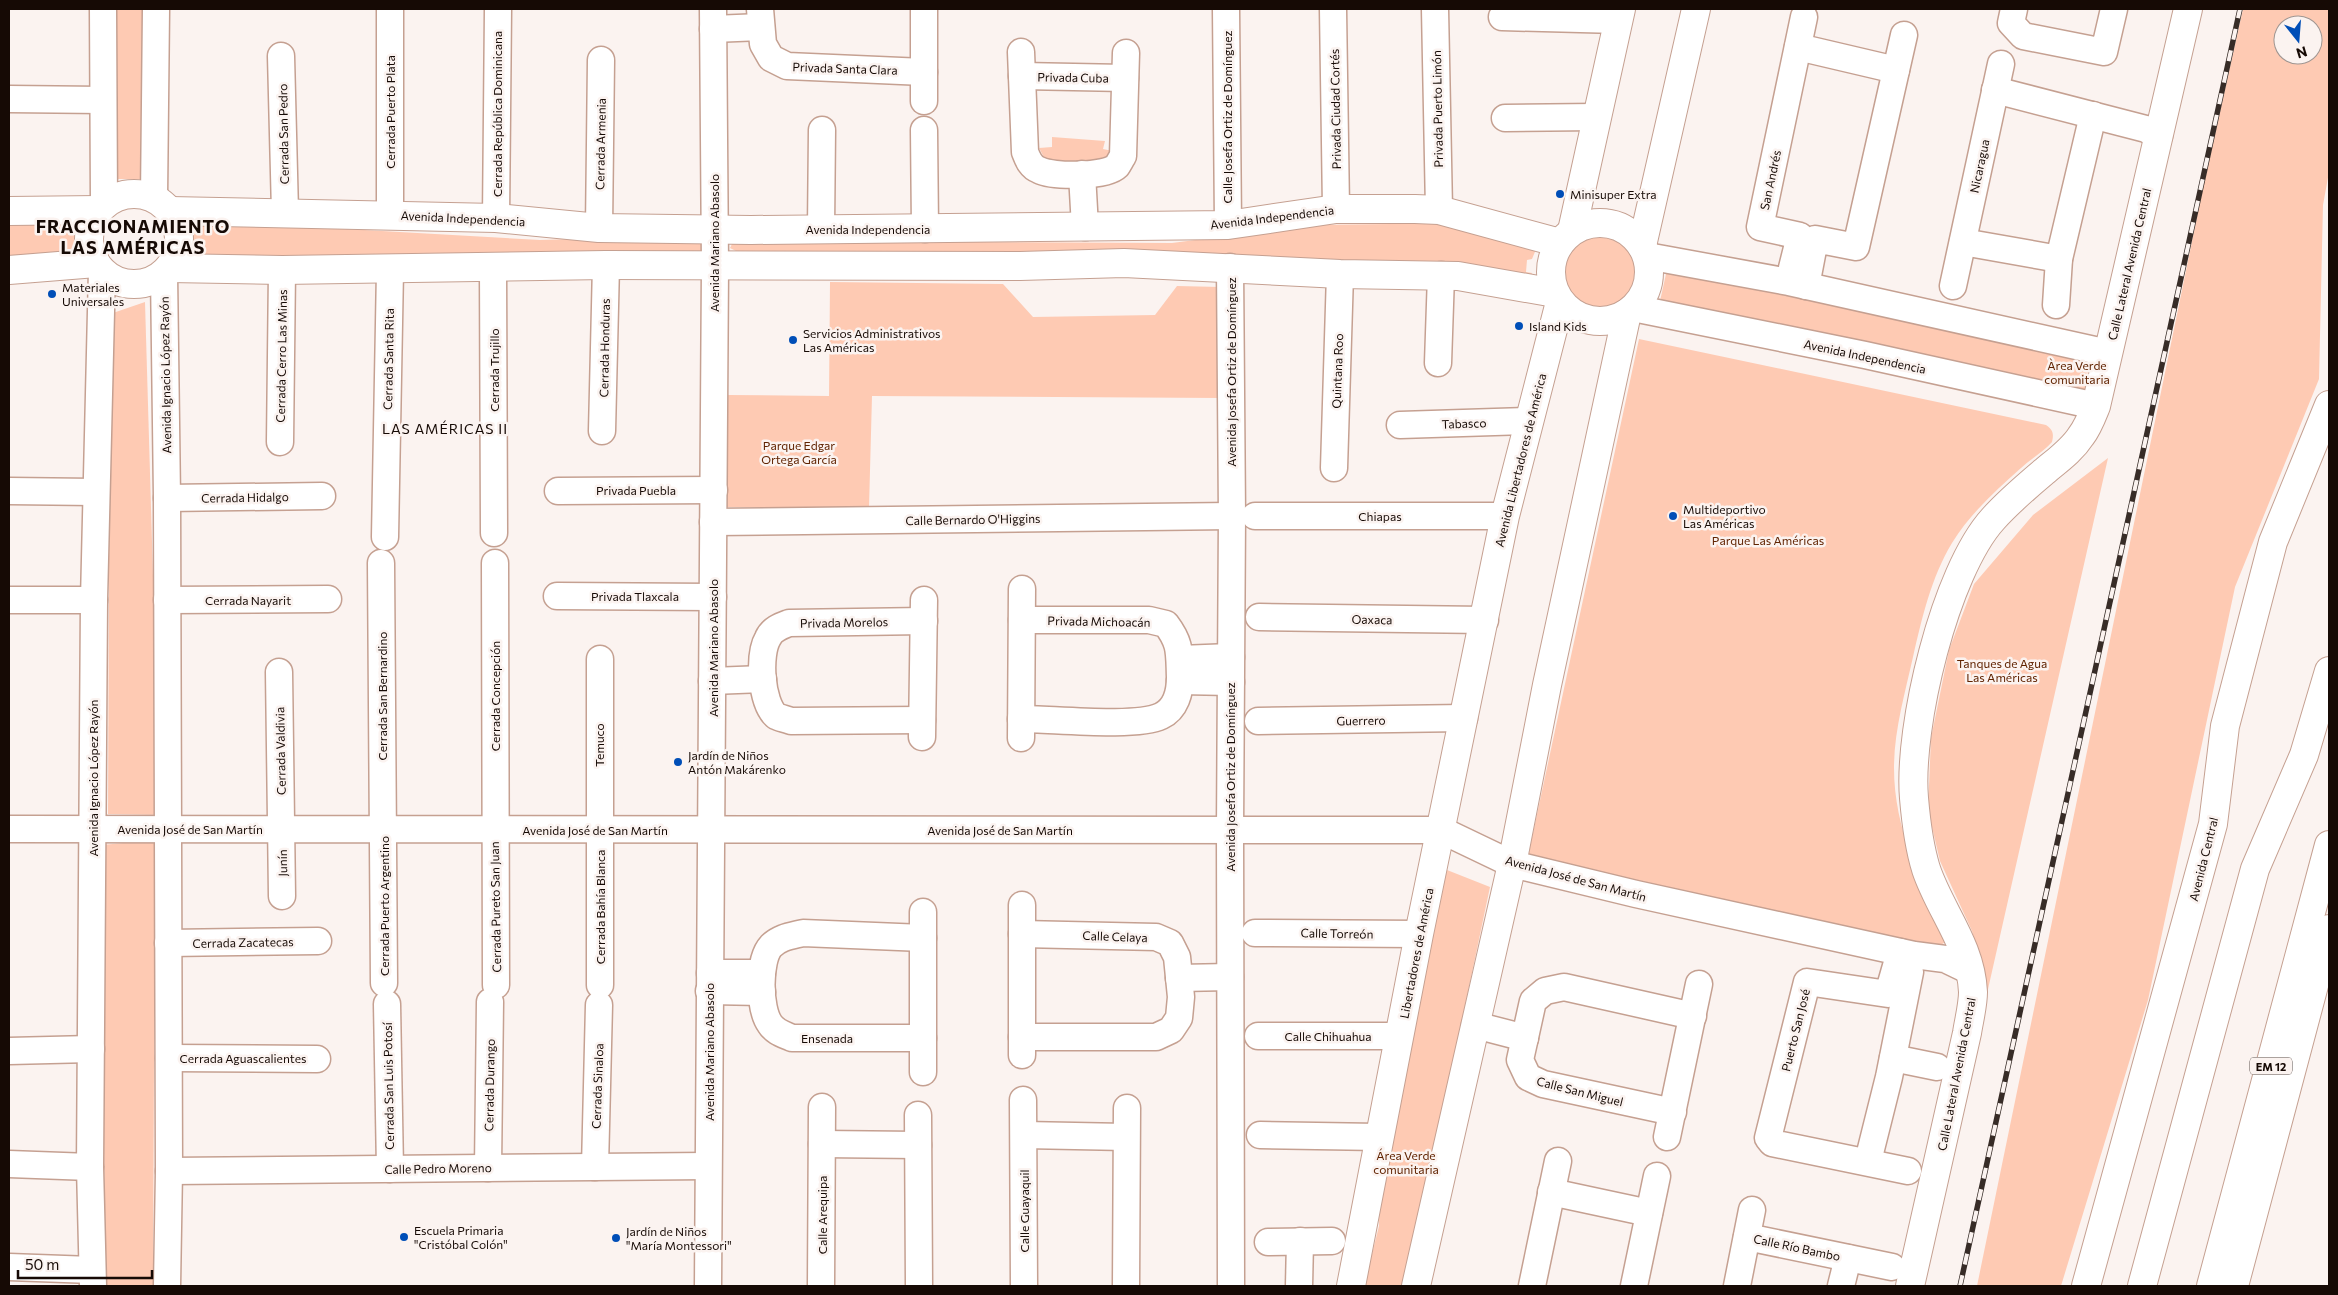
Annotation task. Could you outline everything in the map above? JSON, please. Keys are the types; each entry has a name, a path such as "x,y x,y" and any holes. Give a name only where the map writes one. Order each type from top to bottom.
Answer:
{"main road":[{"path":"1644,251 1696,9"},
{"name":"Calle Lateral Avenida Central","path":"1901,1277 1967,1033 1973,993 1970,971 1961,941 1926,869 1916,824 1913,782 1915,738 1932,658 1958,576 1974,545 1992,520 2018,493 2071,449 2087,427 2096,406 2188,9"},
{"path":"1620,15 1597,117 1566,237 1552,258 1550,276 1558,297 1574,314 1591,320 1603,321 1630,311"},
{"path":"137,194 162,204 178,224 180,240 177,255 166,271 152,280 139,284 125,283 113,278 99,267 90,250 89,236 92,223 101,208 119,196 137,194"},
{"name":"Avenida Independencia","path":"162,204 285,212 496,218 599,228 821,230 1228,225 1336,209 1439,210 1566,237"},
{"path":"9,211 101,208"},
{"path":"1416,1286 1512,864 1559,632 1630,311 1642,297 1648,284 1649,270 1644,251 1630,233 1616,225 1593,223 1566,237"},
{"path":"166,271 390,270 606,264 715,266 1124,263 1340,274 1441,275 1558,297"},
{"path":"9,270 99,267"},
{"name":"Avenida Libertadores de América","path":"1485,620 1506,516 1558,297"},
{"name":"Avenida Central","path":"2086,1286 2213,824 2225,726 2273,542 2329,405"},
{"name":"Libertadores de América","path":"1351,1286 1419,934 1485,620"},
{"path":"2142,1286 2255,869 2304,756 2329,671"},
{"name":"EM 12","path":"2211,1286 2329,845"},
{"name":"EM 12","path":"2234,1286 2329,929"}],"street":[{"path":"101,208 103,9"},
{"path":"156,9 162,204"},
{"name":"Cerrada Puerto Plata","path":"390,9 390,215"},
{"name":"Cerrada República Dominicana","path":"496,218 498,9"},
{"path":"924,9 924,101"},
{"name":"Calle Josefa Ortiz de Domínguez","path":"1226,9 1228,225"},
{"name":"Privada Ciudad Cortés","path":"1333,9 1336,209"},
{"name":"Privada Puerto Limón","path":"1434,9 1439,210"},
{"path":"2014,9 2011,23 2023,36 2104,52 2114,9"},
{"name":"Privada Santa Clara","path":"713,16 761,15 763,44 771,58 787,66 924,72"},
{"path":"1502,17 1620,15"},
{"name":"Avenida Mariano Abasolo","path":"708,1286 715,266 713,16"},
{"name":"San Andrés","path":"1798,284 1800,236 1760,226 1804,17"},
{"path":"1798,284 1816,239 1856,247 1904,35"},
{"path":"1798,47 1896,70"},
{"name":"Cerrada San Pedro","path":"281,56 285,212"},
{"name":"Cerrada Armenia","path":"599,228 601,60"},
{"name":"Privada Cuba","path":"1021,64 1126,65 1123,156 1116,167 1102,172 1074,175 1040,171 1029,163 1025,152 1021,64"},
{"name":"Nicaragua","path":"1953,286 2000,64"},
{"path":"1995,90 2146,129 2159,136"},
{"path":"9,99 103,100"},
{"path":"2056,304 2059,259 2093,115"},
{"path":"1505,118 1597,117"},
{"path":"821,230 822,130"},
{"path":"924,130 925,229"},
{"path":"1074,175 1076,227"},
{"path":"1963,242 2059,259"},
{"path":"1644,251 2108,353"},
{"name":"Cerrada Honduras","path":"602,431 606,264"},
{"name":"Avenida Ignacio López Rayón","path":"93,1278 90,1167 95,492 99,267"},
{"name":"Cerrada Trujillo","path":"493,267 494,533"},
{"name":"Avenida Josefa Ortiz de Domínguez","path":"1230,267 1243,516 1231,670 1231,1286"},
{"name":"Cerrada Cerro Las Minas","path":"280,442 282,270"},
{"name":"Cerrada Santa Rita","path":"383,550 390,270"},
{"name":"Avenida Ignacio López Rayón","path":"166,271 169,1171 167,1286"},
{"name":"Quintana Roo","path":"1334,468 1340,274"},
{"path":"1438,363 1441,275"},
{"name":"Avenida Independencia","path":"1630,311 1865,355 2096,406"},
{"name":"Tabasco","path":"1400,425 1529,421"},
{"name":"Privada Puebla","path":"558,491 714,490"},
{"path":"9,491 95,492"},
{"name":"Cerrada Hidalgo","path":"167,498 322,496"},
{"name":"Chiapas","path":"1243,516 1506,516"},
{"name":"Calle Bernardo O'Higgins","path":"713,522 1243,516"},
{"name":"Cerrada San Bernardino","path":"383,550 383,829"},
{"name":"Cerrada Concepción","path":"494,830 495,563"},
{"name":"Privada Michoacán","path":"1022,589 1021,728 1142,722 1163,715 1176,703 1180,670 1177,639 1166,624 1150,620 1022,620"},
{"name":"Privada Tlaxcala","path":"557,596 713,597"},
{"name":"Cerrada Nayarit","path":"167,600 328,599"},
{"path":"9,600 94,600"},
{"name":"Privada Morelos","path":"924,611 922,728 791,721 777,716 767,703 762,672 767,638 776,628 789,623 924,611"},
{"name":"Oaxaca","path":"1259,617 1485,620"},
{"name":"Temuco","path":"599,830 600,660"},
{"path":"1180,670 1231,670"},
{"name":"Cerrada Valdivia","path":"279,672 282,830"},
{"path":"713,674 762,672"},
{"name":"Guerrero","path":"1258,721 1464,718"},
{"name":"Avenida José de San Martín","path":"9,829 1440,830 1512,864 1636,894 1907,954 1945,959 1970,971"},
{"name":"Cerrada Puerto Argentino","path":"383,829 385,994"},
{"name":"Junín","path":"282,830 282,896"},
{"name":"Cerrada Pureto San Juan","path":"493,994 494,830"},
{"name":"Cerrada Bahía Blanca","path":"599,830 600,995"},
{"name":"Calle Celaya","path":"1022,905 1022,934 1022,1046 1156,1038 1171,1030 1179,1018 1180,988 1177,957 1170,944 1156,938 1022,934"},
{"path":"923,912 923,1072"},
{"name":"Ensenada","path":"923,938 803,933 784,937 770,947 762,983 765,1015 770,1025 777,1032 792,1038 923,1038"},
{"name":"Calle Torreón","path":"1255,933 1419,934"},
{"name":"Cerrada Zacatecas","path":"168,943 318,941"},
{"path":"1868,1161 1893,1058 1907,954"},
{"name":"Puerto San José","path":"1907,954 1888,994 1807,982 1770,1128 1766,1152 1868,1161 1908,1171"},
{"path":"709,982 762,983"},
{"path":"1667,1138 1699,984"},
{"path":"1180,988 1230,986"},
{"name":"Calle San Miguel","path":"1673,1112 1543,1084 1528,1077 1520,1060 1533,1001 1545,991 1564,987 1693,1016"},
{"name":"Cerrada San Luis Potosí","path":"385,994 390,1169"},
{"name":"Cerrada Durango","path":"488,1168 493,994"},
{"name":"Cerrada Sinaloa","path":"594,1167 600,995"},
{"path":"1476,1018 1527,1029"},
{"name":"Calle Chihuahua","path":"1258,1036 1399,1036"},
{"path":"9,1051 91,1050"},
{"name":"Cerrada Aguascalientes","path":"168,1058 317,1058"},
{"path":"1893,1058 1938,1067"},
{"name":"Calle Guayaquil","path":"1023,1100 1024,1286"},
{"name":"Calle Arequipa","path":"821,1286 822,1107"},
{"path":"1126,1286 1127,1108"},
{"path":"918,1115 919,1286"},
{"path":"1024,1135 1126,1137"},
{"path":"1260,1136 1379,1136"},
{"path":"822,1144 918,1145"},
{"path":"1532,1286 1558,1161"},
{"path":"9,1164 90,1167"},
{"name":"Calle Pedro Moreno","path":"169,1171 708,1166"},
{"path":"1634,1286 1657,1176"},
{"path":"1551,1192 1649,1213"},
{"name":"Calle Río Bambo","path":"1737,1286 1752,1210"},
{"name":"Calle Río Bambo","path":"1747,1237 1848,1258 1901,1277"},
{"path":"1299,1286 1300,1241"},
{"path":"1268,1242 1332,1241"},
{"name":"Calle Río Bambo","path":"1841,1286 1848,1258"},
{"path":"9,1267 93,1278"}],"green space":[{"path":"114,9 145,9 144,179 116,179"},
{"path":"2243,9 2329,9 2329,172 2323,205 2319,379 2235,587 2148,1000 2061,1286 1977,1286 2203,188"},
{"path":"1052,137 1105,141 1103,149 1113,151 1108,165 1046,161 1039,148 1052,147"},
{"path":"189,220 540,240 701,235 701,254 189,260"},
{"path":"9,222 81,222 77,256 9,258"},
{"path":"1447,224 1539,242 1532,259 1527,260 1526,272 1532,273 1528,284 1130,252 736,251 730,248 733,242 783,241 1172,243 1310,225"},
{"path":"1598,235 1613,238 1625,246 1633,258 1636,273 1633,288 1625,300 1613,308 1598,311 1583,308 1571,300 1563,288 1560,273 1563,258 1571,246 1583,238"},
{"name":"Àrea Verde comunitaria","path":"1668,265 2100,358 2092,394 1660,301"},
{"name":"Parque Edgar Ortega García","path":"830,282 1003,284 1033,317 1155,315 1177,286 1221,287 1220,398 872,396 869,508 727,507 728,395 829,396"},
{"path":"145,302 160,815 108,814 110,314"},
{"name":"Parque Las Américas","path":"1639,339 2046,425 2052,430 2052,442 1984,503 1966,523 1952,543 1938,570 1928,598 1903,698 1894,754 1895,791 1910,855 1945,937 1944,943 1937,947 1527,861"},
{"name":"Tanques de Agua Las Américas","path":"2108,458 1986,998 1981,963 1972,931 1940,861 1928,810 1931,738 1949,650 1974,584 2033,515"},
{"path":"155,840 153,1286 105,1286 102,845"},
{"name":"Área Verde comunitaria","path":"1447,870 1490,887 1406,1286 1364,1286 1379,1226 1380,1164"}],"railway":[{"path":"1960,1286 2240,9"}],"place":[{"name":"Minisuper Extra","path":"1560,194"},
{"name":"Materiales Universales","path":"52,294"},
{"name":"Island Kids","path":"1519,326"},
{"name":"Servicios Administrativos Las Américas","path":"793,340"},
{"name":"Multideportivo Las Américas","path":"1673,516"},
{"name":"Jardín de Niños Antón Makárenko","path":"678,762"},
{"name":"Escuela Primaria \"Cristóbal Colón\"","path":"404,1237"},
{"name":"Jardín de Niños \"María Montessori\"","path":"616,1238"}],"district":[{"name":"FRACCIONAMIENTO LAS AMÉRICAS","path":"133,236"},
{"name":"LAS AMÉRICAS II","path":"445,428"}]}
